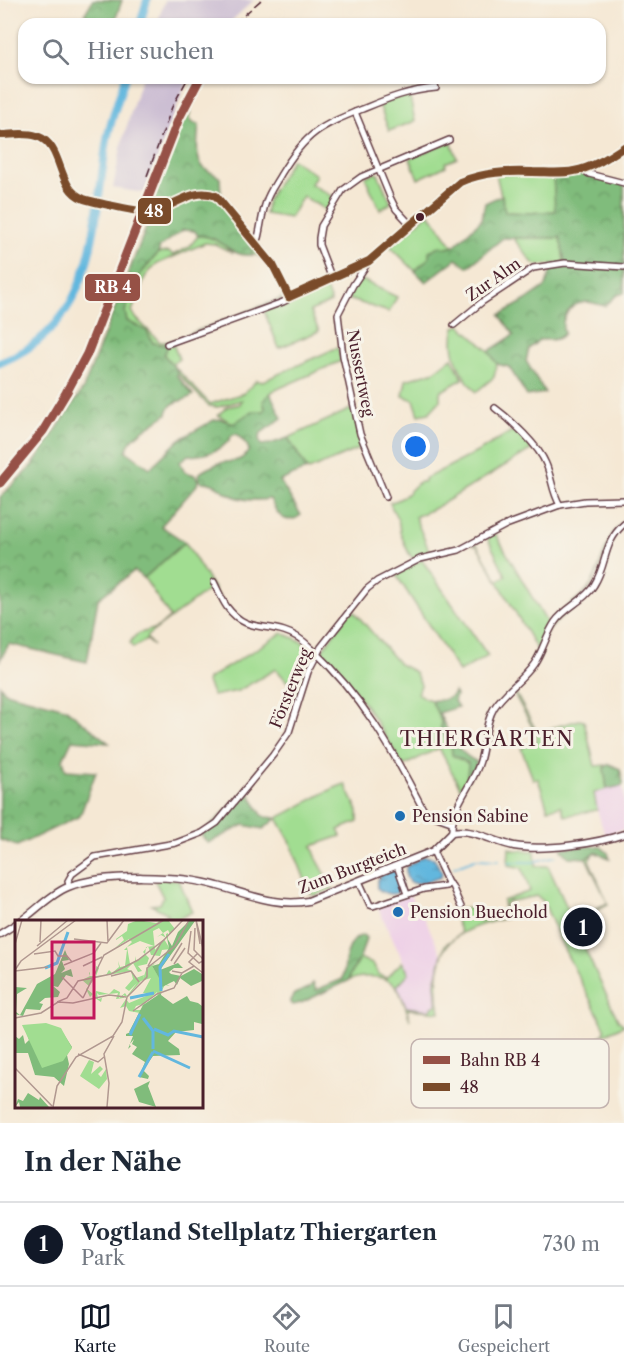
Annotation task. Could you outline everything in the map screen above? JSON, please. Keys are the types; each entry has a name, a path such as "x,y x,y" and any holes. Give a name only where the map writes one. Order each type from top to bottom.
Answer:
{"street":[{"path":"254,241 258,238 266,201 294,152 324,126 408,92 436,88"},
{"path":"355,112 396,209 411,225"},
{"path":"0,135 37,135 47,142 52,148 68,188 79,198 86,200 150,212 195,194 209,193 222,201 254,241 284,284 289,297"},
{"path":"332,279 320,245 321,226 348,185 378,169 449,140"},
{"name":"Nussertweg","path":"386,497 360,434 338,322 338,314 356,279 369,261 460,182 481,173 569,172 582,169 624,147"},
{"path":"582,169 589,174 624,183"},
{"path":"167,345 259,311 369,261"},
{"name":"Zur Alm","path":"454,325 482,302 533,268 565,263 624,267"},
{"path":"495,408 517,426 538,450 547,465 554,495 560,505"},
{"name":"Försterweg","path":"69,886 68,881 72,874 95,857 176,843 202,833 217,823 289,732 308,672 317,654 358,600 377,581 420,559 459,550 506,525 560,505 585,501 624,500"},
{"path":"624,524 609,544 594,586 564,612 554,624 536,662 494,708 480,763 462,795 452,822 452,832 465,831 505,844 538,848 624,834"},
{"path":"214,582 227,607 248,624 286,632 302,640 342,679 372,718 423,809 431,815 452,822"},
{"name":"Zum Burgteich","path":"22,920 69,886 109,880 182,878 217,885 250,896 292,903 308,901 433,851 452,832"},
{"path":"433,851 461,907"},
{"path":"397,866 407,894"},
{"path":"359,881 370,905 373,906 424,889 446,886 448,883"},
{"name":"Zum Burgteich","path":"0,934 15,925"}],"shaded area":[{"path":"165,0 254,0 234,18 159,18"},
{"path":"139,84 186,84 145,193 113,188 122,143"},
{"path":"622,786 624,829 607,834 604,832 597,810 594,793"},
{"path":"410,895 419,916 423,915 442,956 435,983 437,1004 428,1010 406,1007 397,985 409,973 378,908"}],"green space":[{"path":"93,0 122,0 116,18 86,18 85,13"},
{"path":"409,93 415,121 389,131 379,104"},
{"path":"186,109 190,112 193,123 199,125 197,148 201,164 220,178 221,196 228,205 230,213 253,244 252,255 237,253 213,239 198,236 195,231 183,230 160,247 158,253 140,275 125,311 127,321 147,331 153,343 168,346 164,355 177,370 177,376 193,395 171,406 167,414 132,440 126,451 150,468 180,439 214,420 221,419 233,424 252,411 264,411 263,401 270,393 282,418 261,433 259,439 261,445 288,438 307,469 280,481 301,515 295,519 285,519 275,509 270,499 243,499 232,496 213,484 201,482 199,474 203,471 221,463 238,460 249,450 237,434 232,435 225,445 213,451 200,455 188,455 180,462 185,472 195,475 198,480 197,485 161,526 185,542 144,578 134,571 98,599 87,662 9,644 0,660 0,497 33,465 83,389 150,218 150,209 176,131"},
{"path":"451,141 457,158 445,163 446,166 418,179 410,158"},
{"path":"292,159 316,175 311,184 335,198 327,211 303,196 290,218 265,214 268,199"},
{"path":"374,173 378,174 391,203 380,210 365,177"},
{"path":"496,174 553,174 556,211 505,212"},
{"path":"553,174 586,174 624,184 624,293 617,295 605,306 591,302 576,305 565,317 562,336 553,340 539,340 529,349 526,361 545,393 527,396 509,367 497,364 489,351 514,335 500,315 546,286 552,266 563,268 566,266 560,238 503,238 468,267 456,259 426,282 415,271 429,258 429,251 440,246 447,248 454,246 481,220 485,203 502,195 505,212 555,211"},
{"path":"429,213 453,246 429,258 415,271 390,246"},
{"path":"204,235 222,243 233,253 215,244 205,243 155,265 145,277 132,311 160,342 168,342 282,298 281,286 270,265 280,278 286,298 164,345 153,343 143,329 127,321 125,311 140,275 158,253 169,252 173,255 189,247 198,236"},
{"path":"513,238 561,238 564,262 534,264"},
{"path":"253,244 269,264 258,255 252,255"},
{"path":"362,280 397,297 389,312 348,299 356,281"},
{"path":"324,284 331,302 310,311 319,331 279,348 264,311"},
{"path":"460,325 489,351 497,364 494,377 476,392 460,370 454,354 453,336 455,327"},
{"path":"173,344 179,359 172,364 210,404 244,393 257,380 261,382 334,349 338,348 341,361 273,391 263,401 264,411 233,424 218,415 227,407 240,404 242,400 218,407 209,406 178,374 164,355 168,346"},
{"path":"452,358 463,379 440,392 440,401 429,413 419,415 414,400 403,396 406,380 435,371"},
{"path":"353,408 363,447 307,469 288,438"},
{"path":"517,428 532,449 437,507 415,517 431,555 413,558 400,533 390,502 403,497 419,482 423,482 426,478 479,451"},
{"path":"619,526 590,588 544,635 543,642 537,650 477,545 474,545 476,543 498,581 506,576 487,537 495,533 547,623 551,624 560,613 587,590 596,575 608,543"},
{"path":"185,542 229,613 210,590 207,591 147,636 153,646 146,640 133,648 130,643 135,636 156,628 170,617 144,578"},
{"path":"422,560 488,656 459,672 395,573"},
{"path":"352,609 399,664 415,672 421,685 418,693 431,700 441,721 441,733 451,742 455,757 468,763 467,781 461,789 439,748 403,766 356,693 320,653"},
{"path":"282,633 301,641 314,653 299,695 276,669 238,691 213,696 207,682 208,679"},
{"path":"0,685 5,692 65,708 109,743 72,740 63,759 66,770 96,772 80,816 17,846 0,840"},
{"path":"454,692 456,695 454,701 458,707 439,713 459,748 477,762 467,781 468,763 452,755 451,742 441,733 441,721 431,700 448,698"},
{"path":"515,692 537,732 579,720 584,721 595,766 605,765 607,789 594,793 597,810 565,816 561,806 548,809 538,779 533,779 521,748 537,741 536,734 514,694 509,694"},
{"path":"609,764 620,769 622,786 607,789 604,768"},
{"path":"345,784 358,811 358,822 338,830 341,836 312,846 333,888 315,896 310,893 290,841 277,818"},
{"path":"245,792 249,793 262,815 277,818 263,829 244,825 208,843 201,835"},
{"path":"600,846 608,853 610,859 597,852 586,858 569,857 562,850 562,848"},
{"path":"509,848 535,851 536,866 548,866 571,916 583,911 585,907 584,913 571,918 596,936 586,914 588,908 589,911 608,903 594,911 600,935 586,942 585,949 618,1020 624,1025 595,1039 604,1034 605,1028 565,951 543,901 537,896 507,902 505,905 507,918 484,924 458,935 461,933 452,911 461,908 475,909 480,921 505,917 503,901 530,891 522,868 508,865"},
{"path":"594,853 602,854 593,854 589,860 604,895 586,858"},
{"path":"156,879 179,880 192,912 172,920 165,915 167,913 151,905 160,904 163,897"},
{"path":"583,912 596,936 581,942 571,917"},
{"path":"363,935 366,938 350,980 301,1003 293,1005 290,1003 294,994 309,988 313,983 316,990 343,979 350,947 357,937"},
{"path":"360,958 374,965 378,974 386,978 402,962 409,973 397,986 399,990 385,979 361,977 350,980 350,975"},
{"path":"439,968 437,985 440,1012 409,1009 407,1011 406,1007 428,1010 437,1004 435,983"}],"water":[{"path":"424,856 434,858 442,873 441,877 423,883 410,883 406,876 406,867"},
{"path":"393,870 397,871 401,882 398,892 391,894 377,888 377,881 381,875"}],"waterway":[{"path":"142,18 147,0"},
{"path":"0,363 32,346 56,324 73,298 85,270 98,207 107,140 123,84"},
{"path":"509,862 533,862 556,856"},
{"path":"454,867 475,859 499,860"}],"railway":[{"path":"241,18 261,0"},
{"path":"147,176 172,107 185,84"}],"transit line":[{"path":"0,483 43,431 87,354 179,118 197,84"},
{"name":"48","path":"0,135 28,134 46,141 57,157 68,186 84,199 151,212 199,194 216,196 273,265 289,297"},
{"name":"48","path":"289,297 369,261 460,182 496,173 559,173 581,170 624,147"}],"place":[{"name":"Pension Sabine","path":"400,816"},
{"name":"Pension Buechold","path":"398,912"},
{"name":"Vogtland Stellplatz Thiergarten","path":"583,927"}],"district":[{"name":"THIERGARTEN","path":"487,739"}]}
